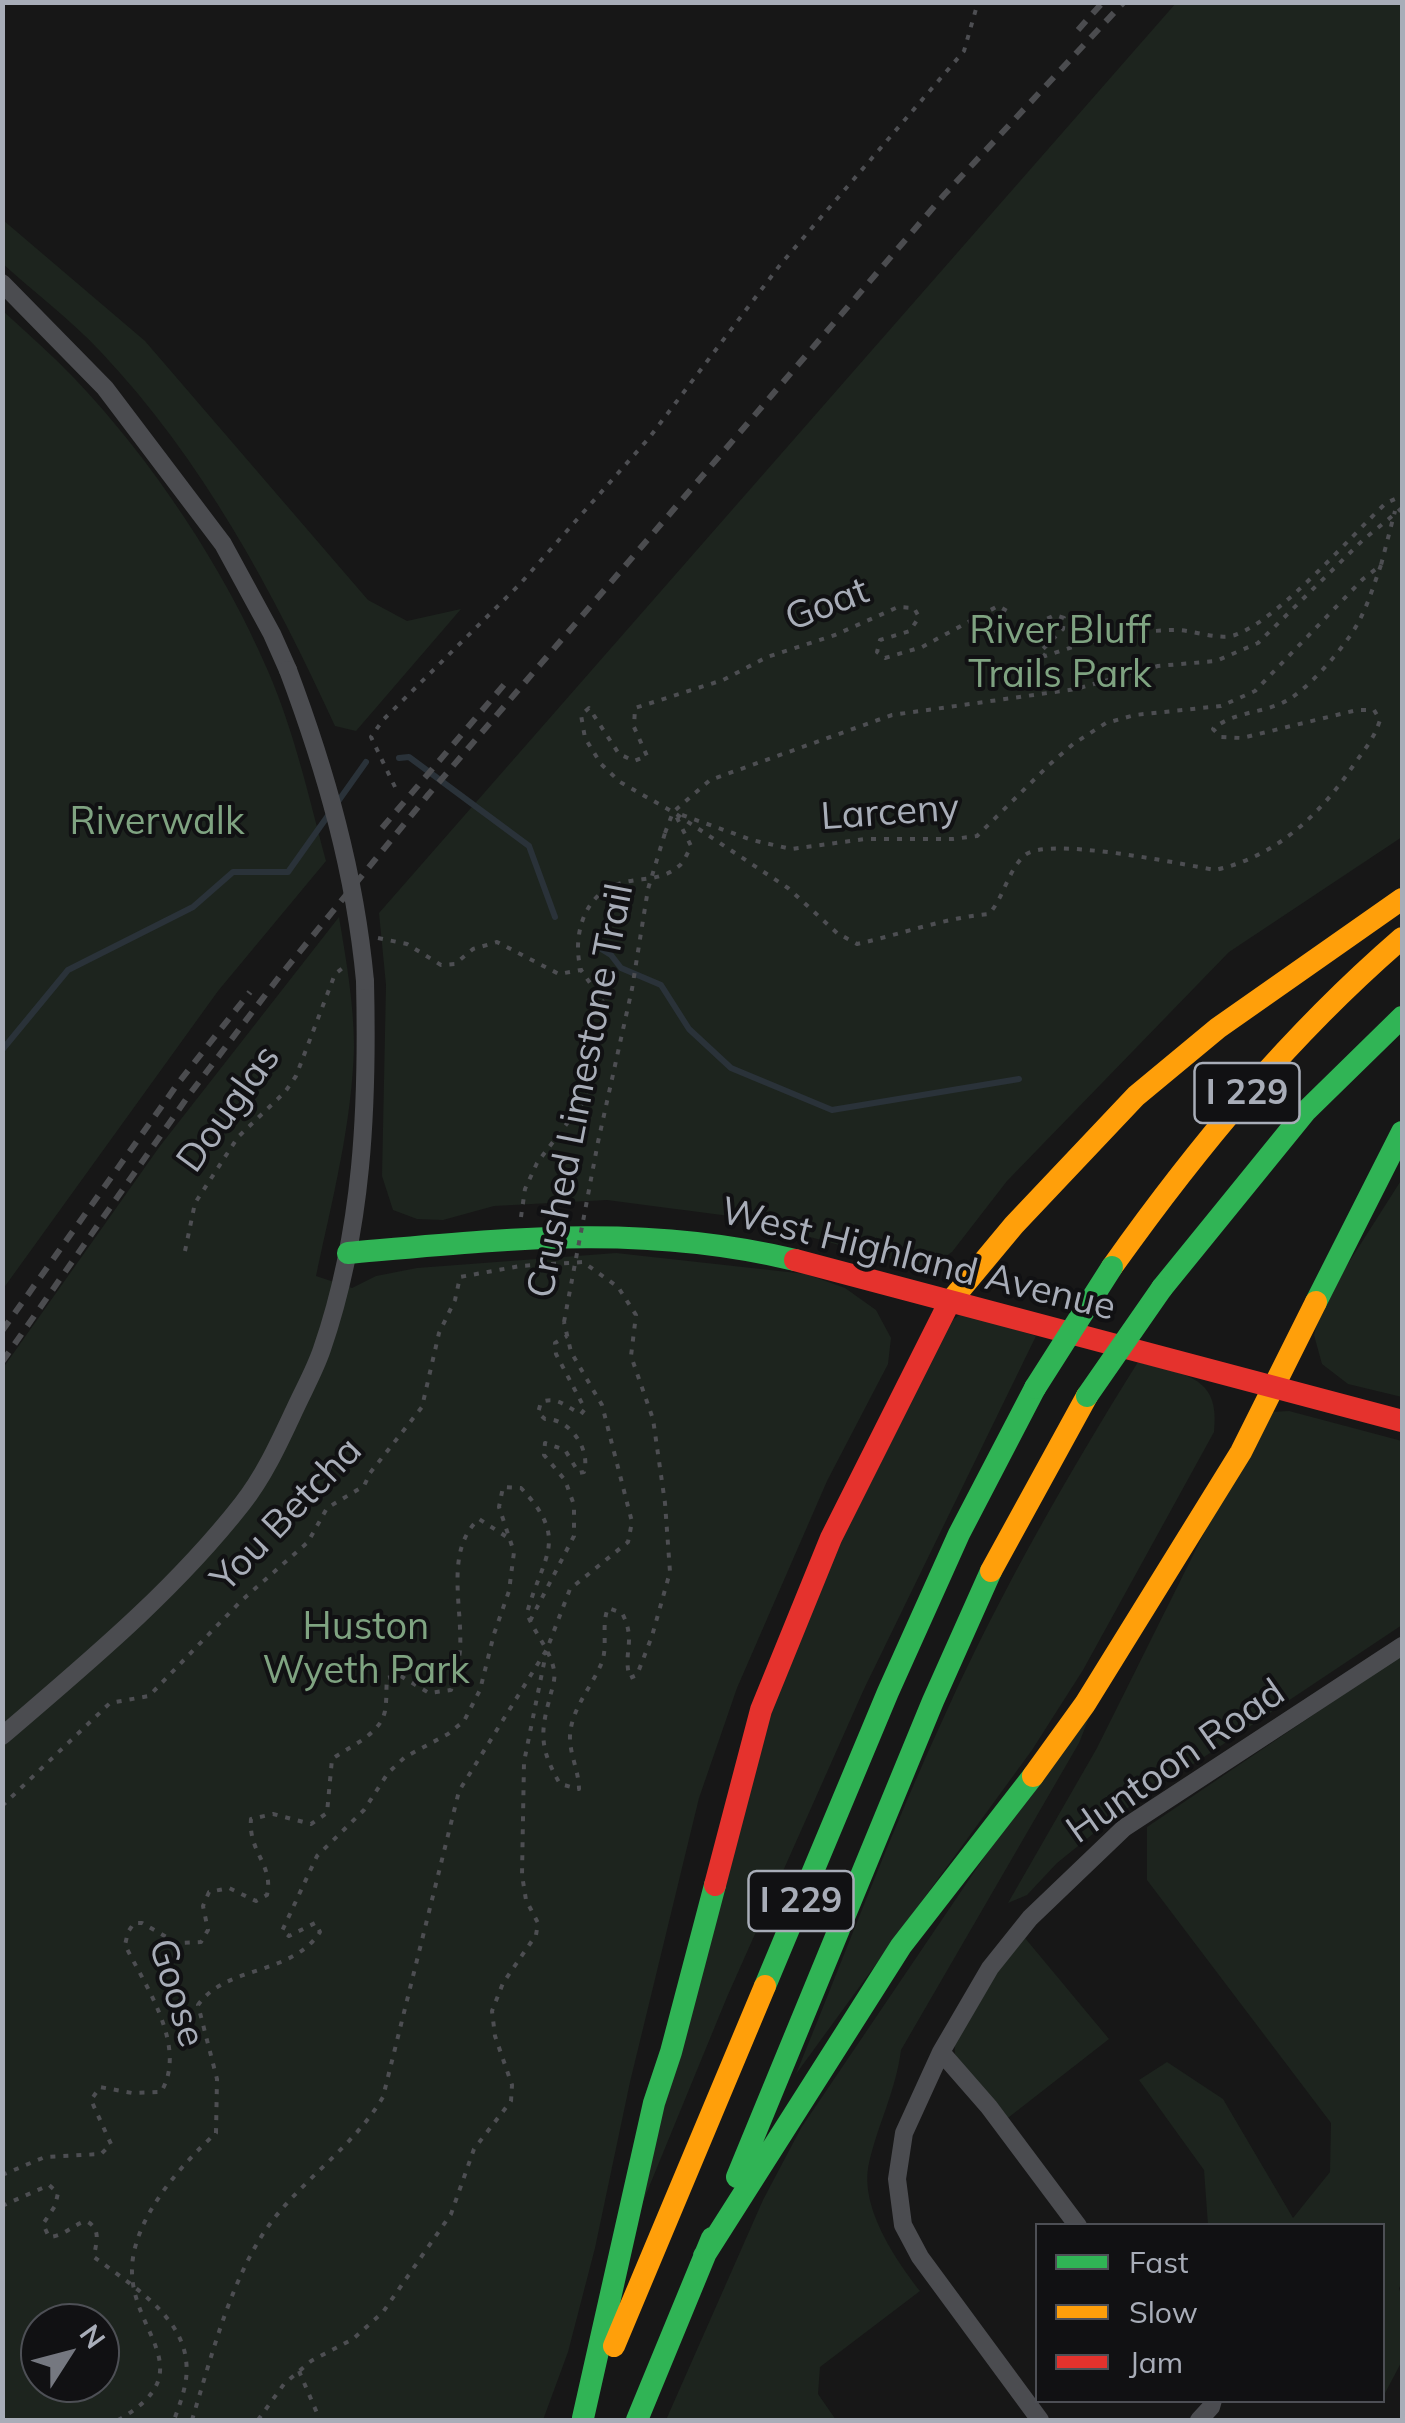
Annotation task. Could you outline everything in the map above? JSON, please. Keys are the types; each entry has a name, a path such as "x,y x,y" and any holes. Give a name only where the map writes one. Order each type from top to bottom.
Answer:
{"main road":[{"path":"583,2420 654,2103 671,2052 761,1710 831,1538 950,1302 1014,1225 1136,1096 1218,1028 1402,899"},
{"name":"I 229","path":"583,2420 888,1692 959,1534 1034,1388 1112,1268 1201,1147 1269,1067 1402,938"},
{"name":"I 229","path":"637,2420 933,1700 1004,1542 1086,1396 1162,1288 1248,1179 1402,1016"},
{"path":"704,2256 901,1946 1016,1799 1084,1704 1241,1452 1402,1132"},
{"name":"West Highland Avenue","path":"348,1253 605,1234 719,1244 852,1272 950,1302 1402,1421"}],"street":[{"path":"2,282 105,388 223,544 272,634 332,798 358,921 365,981 365,1108 360,1191 348,1253 322,1351 271,1459 243,1502 166,1591 2,1736"},
{"name":"Huntoon Road","path":"1040,2420 920,2257 903,2224 897,2180 904,2132 942,2052 990,1968 1030,1918 1099,1850 1124,1828 1402,1646"},
{"path":"942,2052 989,2107 1076,2223"}],"path":[{"path":"395,787 371,738 382,720 520,584 649,438 780,265 964,51 978,2"},
{"name":"Goat","path":"674,812 620,782 601,764 586,738 580,715 589,708 620,754 634,761 647,756 634,727 635,708 724,680 767,658 835,635 898,607 914,608 919,616 910,631 880,640 877,652 885,658 922,646 998,606 1007,611 997,626 996,636 1003,639 1055,616 1064,618 1063,630 1040,652 1045,656 1088,641 1140,632 1177,630 1232,636 1271,615 1386,503 1402,496"},
{"name":"Crushed Limestone Trail","path":"192,2420 214,2348 248,2262 275,2217 368,2120 383,2096 460,1791 546,1649 570,1588 628,1542 632,1522 602,1405 570,1352 564,1322 632,989 650,880 674,812 710,780 892,715 1076,690 1158,666 1216,660 1258,642 1402,508"},
{"path":"674,812 788,888 838,933 858,944 953,918 989,914 1000,902 1018,862 1029,851 1063,848 1214,870 1238,865 1303,825 1335,795 1374,739 1380,720 1374,710 1357,710 1242,738 1221,737 1213,728 1224,719 1290,698 1324,667 1358,624 1381,565 1395,511"},
{"name":"Larceny","path":"674,812 752,840 791,849 865,839 976,836 1073,744 1106,723 1134,715 1221,706 1255,691 1381,565"},
{"path":"520,1266 518,1239 525,1189 537,1163 584,1101 605,1023 603,1002 581,970 577,956 579,929 590,904 616,884 650,880 678,867 692,846 674,812"},
{"path":"378,938 406,944 441,965 454,964 473,949 498,942 560,974 581,970"},
{"name":"Douglas","path":"186,1250 195,1203 238,1137 285,1092 296,1076 335,974 349,962"},
{"name":"You Betcha","path":"2,1806 110,1703 149,1696 241,1601 308,1542 327,1508 364,1486 422,1408 439,1333 455,1300 460,1277 520,1266 583,1262 618,1287 636,1315 632,1356 653,1419 666,1503 670,1572 637,1676 630,1678 626,1668 632,1632 622,1612 608,1608 603,1660 576,1708 569,1737 579,1789 560,1784 542,1752 545,1715 556,1674 546,1649"},
{"path":"530,1621 574,1536 574,1505 565,1480 544,1456 546,1443 565,1450 579,1473 586,1466 583,1448 568,1428 554,1419 544,1419 538,1412 541,1402 549,1399 581,1414 585,1409 556,1354 555,1343 567,1336"},
{"path":"118,2420 147,2402 162,2376 135,2287 134,2255 144,2226 170,2179 216,2133 217,2079 198,2005 208,1990 268,1969 311,1946 320,1932 314,1923 288,1936 282,1932 317,1856 347,1828 388,1773 406,1756 448,1734 464,1720 480,1690 494,1634 510,1592 514,1552 498,1506 503,1487 522,1488 542,1510 549,1526 550,1546 526,1613 546,1649 524,1762 522,1875 526,1900 538,1923 536,1935 503,1983 492,2011 495,2036 512,2085 511,2101 474,2149 451,2214 383,2312 353,2338 299,2371 284,2384 258,2420"},
{"name":"Goose","path":"2,2175 46,2157 100,2154 110,2144 91,2100 100,2087 132,2093 161,2092 171,2076 168,2036 125,1946 128,1932 134,1923 142,1923 177,1943 201,1942 208,1930 203,1906 210,1892 229,1888 256,1902 267,1895 270,1880 250,1836 252,1820 274,1814 311,1824 327,1813 332,1759 372,1733 379,1724 385,1713 388,1678 399,1676 428,1694 451,1690 460,1652 459,1561 464,1532 479,1519 510,1538"},
{"path":"2,2206 49,2184 58,2192 56,2206 43,2224 49,2238 61,2236 86,2221 94,2225 98,2233 94,2257 135,2287 172,2326 186,2357 185,2390 174,2420"},
{"path":"299,2371 320,2420"}],"green space":[{"name":"River Bluff Trails Park","path":"1176,3 1402,3 1402,837 1229,952 1007,1181 952,1252 927,1269 737,1217 607,1200 494,1206 443,1220 417,1219 393,1210 382,1176 386,985 379,913"},
{"path":"3,220 145,341 368,600 407,621 461,609 356,731 335,726 261,577 171,437 100,351 3,264"},
{"name":"Riverwalk","path":"3,311 104,411 158,480 208,555 250,632 277,694 326,861 218,991 3,1289"},
{"name":"Huston Wyeth Park","path":"339,917 354,1047 340,1162 316,1276 352,1288 376,1276 417,1268 616,1253 806,1274 845,1288 876,1310 891,1338 888,1364 827,1481 737,1688 699,1798 630,2082 595,2248 568,2352 543,2420 3,2420 3,1368 160,1146"},
{"path":"1402,1179 1402,1397 1348,1384 1322,1364 1314,1335 1323,1303"},
{"path":"962,1313 1036,1336 864,1689 727,1997 633,2226 732,1783 935,1333"},
{"path":"1138,1362 1184,1375 1205,1388 1215,1413 1214,1432 1083,1670 1032,1750 796,2074 927,1753 969,1663 1037,1532"},
{"path":"1289,1411 1402,1441 1402,1625 1114,1817 1057,1863 1027,1895 1008,1903 1097,1748 1221,1499 1271,1412"},
{"path":"1402,1655 1399,2288 1402,2361 1385,2393 1385,2223 1208,2223 1204,2170 1139,2080 1167,2062 1223,2099 1293,2218 1330,2172 1331,2123 1147,1880 1147,1827"},
{"path":"1104,1680 1079,1743 901,2050 867,2180 881,2231 920,2291 820,2367 818,2394 836,2420 666,2420 763,2200 801,2128"},
{"path":"1025,1938 1109,2039 1004,2121 959,2065 955,2050 957,2034 976,1998"}],"waterway":[{"path":"399,758 409,757 529,846 555,917"},
{"path":"2,1050 68,970 193,907 233,872 288,872 366,762"},
{"path":"593,944 611,955 621,968 661,985 689,1029 731,1068 832,1110 1019,1079"}],"railway":[{"path":"1078,30 1103,2"},
{"path":"2,1362 189,1095 279,977 428,795 944,195 1124,2"},
{"path":"382,828 508,680"},
{"path":"2,1331 179,1082 250,992"}],"traffic: fast":[{"path":"1162,1288 1305,1112 1402,1017"},
{"path":"1316,1302 1402,1132"},
{"path":"348,1253 572,1237 682,1241 795,1260"},
{"path":"1035,1388 1112,1267"},
{"path":"1087,1396 1162,1288"},
{"path":"765,1986 959,1534 1035,1388"},
{"path":"737,2177 933,1701 991,1571"},
{"path":"704,2256 901,1946 1033,1776"},
{"path":"583,2418 654,2103 715,1885"},
{"path":"637,2420 712,2238"}],"traffic: slow":[{"path":"949,1303 1014,1225 1136,1096 1218,1028 1402,899"},
{"path":"1112,1267 1247,1094 1322,1013 1402,938"},
{"path":"1033,1776 1085,1704 1241,1452 1316,1302"},
{"path":"991,1571 1087,1396"},
{"path":"614,2346 765,1986"}],"traffic: jam":[{"path":"795,1260 1402,1421"},
{"path":"715,1885 761,1710 831,1538 949,1303"}]}
